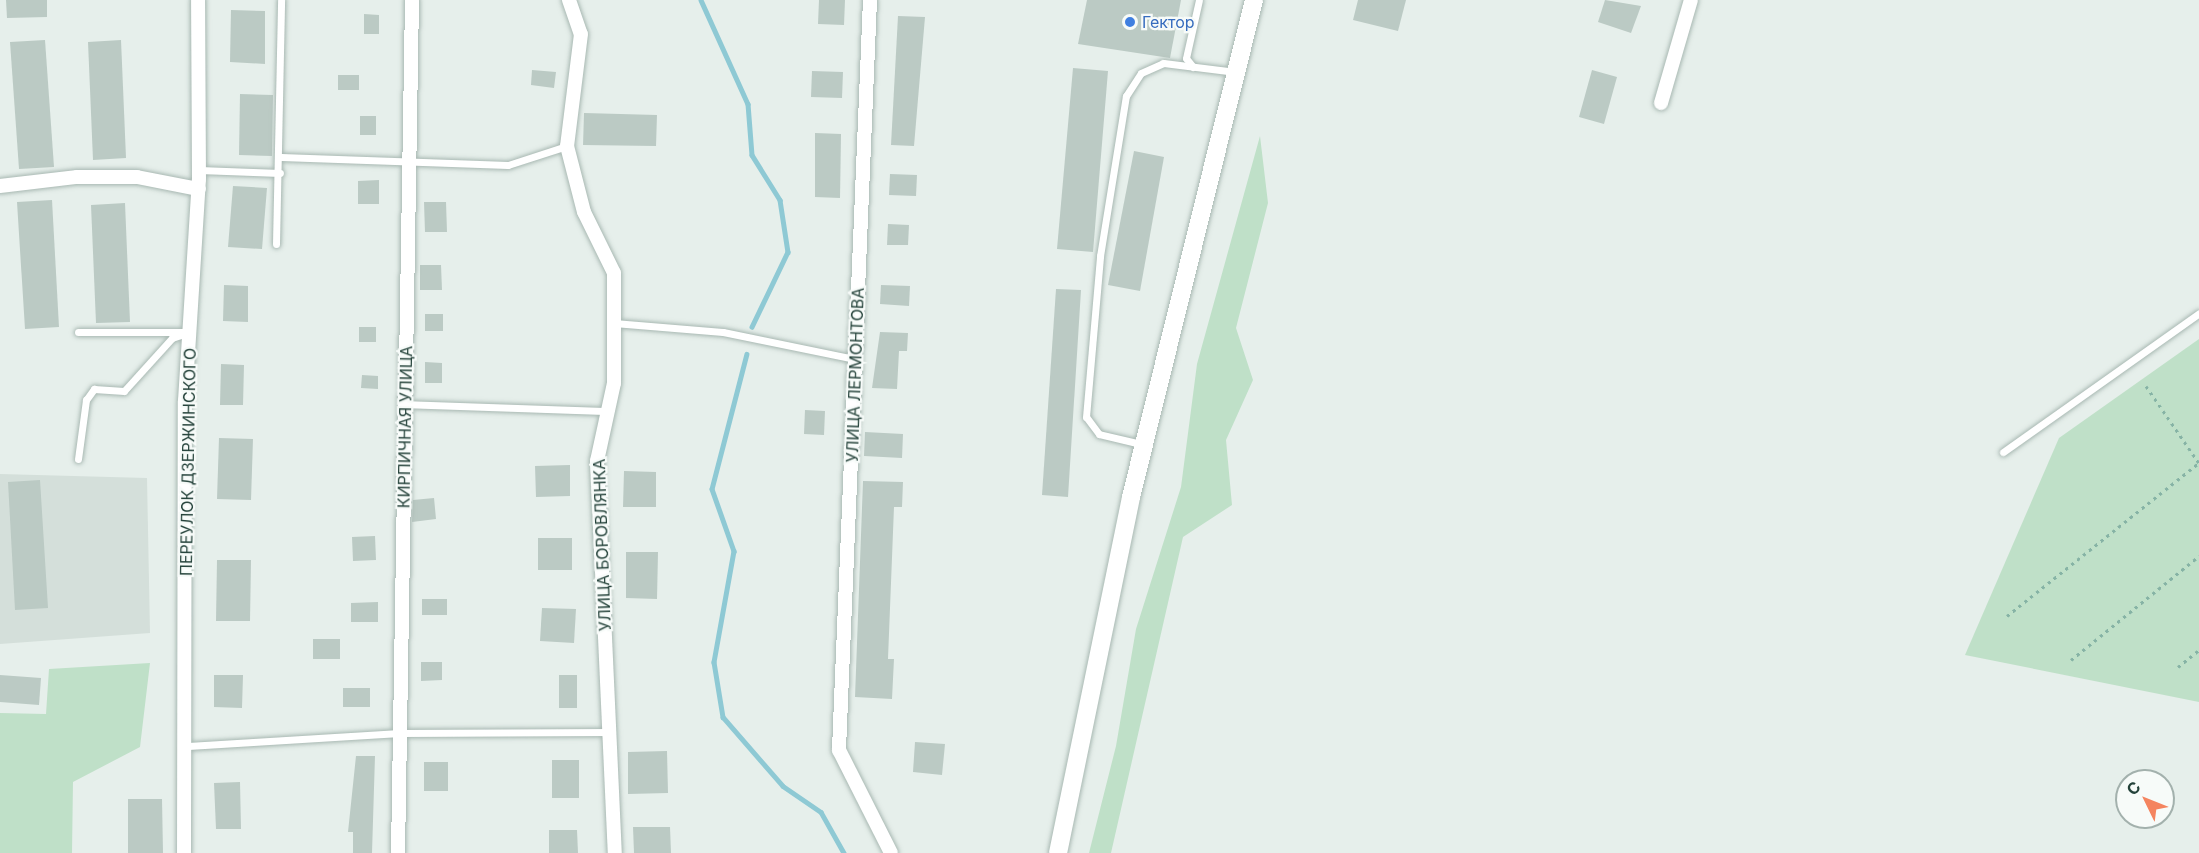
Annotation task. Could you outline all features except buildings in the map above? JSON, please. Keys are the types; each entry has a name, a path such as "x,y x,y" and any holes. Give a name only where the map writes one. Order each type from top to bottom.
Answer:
{"main road":[{"path":"1058,853 1144,445 1254,0"}],"street":[{"name":"ПЕРЕУЛОК ДЗЕРЖИНСКОГО","path":"184,853 188,746 185,401 199,189 198,0"},
{"name":"КИРПИЧНАЯ УЛИЦА","path":"398,853 412,0"},
{"name":"УЛИЦА БОРОВЛЯНКА","path":"569,0 581,34 567,146 584,212 614,273 614,383 597,461 615,853"},
{"name":"УЛИЦА ЛЕРМОНТОВА","path":"870,0 839,750 891,853"},
{"path":"1661,103 1690,0"},
{"path":"0,186 77,177 137,177 199,189"}],"lane":[{"path":"276,244 281,157 281,0"},
{"path":"1193,67 1186,58 1199,0"},
{"path":"1144,445 1099,434 1086,417 1100,256 1126,96 1141,73 1163,63 1237,72"},
{"path":"281,157 409,159 508,165 567,146"},
{"path":"199,170 280,172"},
{"path":"2003,452 2199,313"},
{"path":"614,323 723,332 778,348 855,359"},
{"path":"78,332 189,332"},
{"path":"78,459 86,400 94,389 105,385 124,391 135,384 172,338 189,332"},
{"path":"405,404 608,411"},
{"path":"188,746 400,733 610,732"}],"path":[{"path":"2007,616 2199,463 2146,386"},
{"path":"2071,660 2199,556"},
{"path":"2178,667 2199,650"}],"shaded area":[{"path":"0,474 147,478 150,633 0,644"}],"green space":[{"path":"1260,136 1268,203 1236,328 1253,380 1226,440 1232,505 1183,537 1111,853 1089,853 1116,746 1136,629 1181,487 1197,364"},
{"path":"2199,339 2199,702 1965,655 2059,438"},
{"path":"150,663 140,747 73,782 72,853 0,853 0,713 46,714 49,669"}],"waterway":[{"path":"701,0 748,104 752,155 780,200 788,252 752,327"},
{"path":"747,354 712,489 734,551 714,662 723,717 783,786 821,812 844,853"}],"place":[{"name":"Гектор","path":"1130,22"}]}
